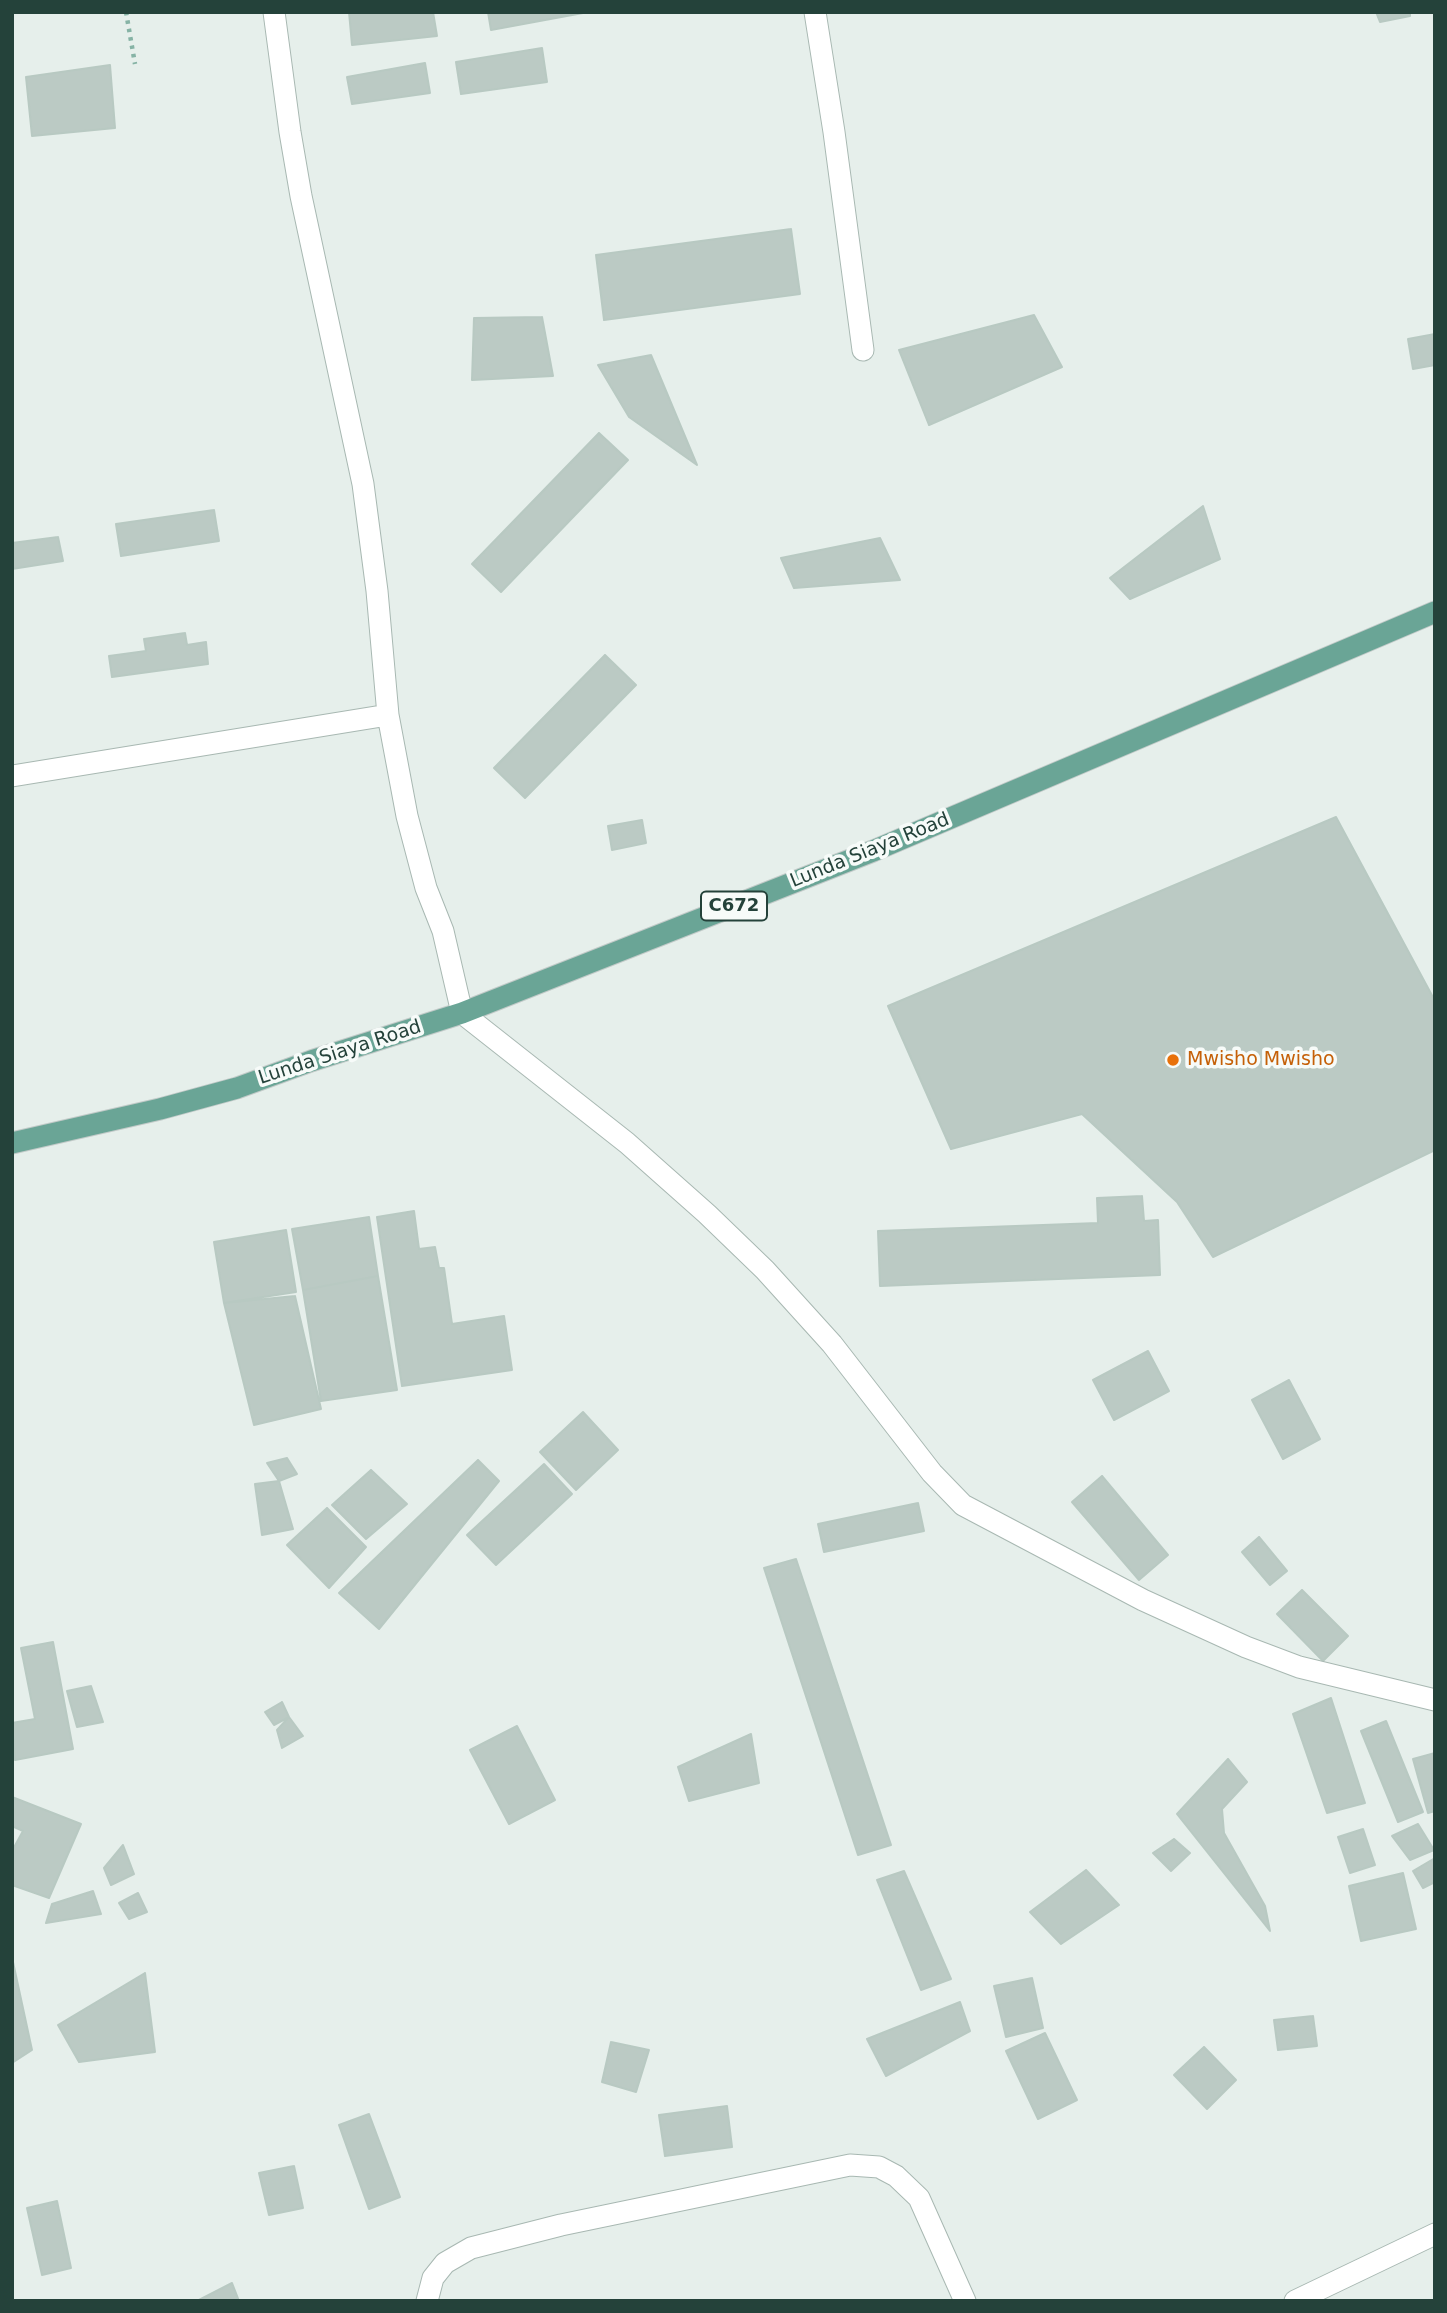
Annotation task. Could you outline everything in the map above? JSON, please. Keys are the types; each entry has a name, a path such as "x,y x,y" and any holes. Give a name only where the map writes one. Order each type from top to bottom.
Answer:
{"main road":[{"name":"Lunda Siaya Road","path":"12,1143 160,1109 237,1088 311,1061 462,1013 873,851 1435,611"}],"street":[{"path":"274,12 301,196 363,484 377,591 388,715 407,816 426,888 443,931 462,1013 627,1143 765,1270 832,1344 932,1473 963,1505 1143,1600 1245,1647 1299,1667 1435,1700"},
{"path":"815,12 863,350"},
{"path":"12,776 388,715"},
{"path":"427,2301 433,2278 445,2263 471,2248 561,2225 850,2165 878,2167 895,2176 919,2198 965,2301"},
{"path":"1295,2301 1435,2234"}],"path":[{"path":"126,12 135,64"}],"building":[{"path":"349,12 433,12 437,36 352,45"},
{"path":"488,12 582,12 583,13 491,30"},
{"path":"1376,12 1410,12 1410,16 1380,22"},
{"path":"542,48 547,82 461,94 456,62"},
{"path":"425,63 430,93 352,104 347,77"},
{"path":"110,65 115,128 32,136 26,77"},
{"path":"791,229 800,294 604,320 596,255"},
{"path":"1034,315 1062,367 929,425 899,350"},
{"path":"542,317 553,376 472,380 474,318"},
{"path":"1435,334 1435,365 1413,369 1408,339"},
{"path":"651,355 697,465 629,417 598,365"},
{"path":"599,433 628,460 501,592 472,564"},
{"path":"1203,506 1220,559 1130,599 1110,578"},
{"path":"214,510 219,541 121,556 116,524"},
{"path":"58,537 63,561 12,569 12,543"},
{"path":"880,538 900,580 794,588 781,558"},
{"path":"185,633 187,645 206,642 208,664 112,677 109,656 146,651 144,639"},
{"path":"605,655 636,685 525,798 494,768"},
{"name":"Mwisho Mwisho","path":"1336,817 1435,1001 1435,1150 1213,1257 1177,1202 1082,1114 951,1149 888,1006"},
{"path":"642,820 646,843 612,850 608,826"},
{"path":"1142,1196 1144,1221 1158,1220 1160,1275 880,1286 878,1231 1098,1223 1097,1198"},
{"path":"414,1211 419,1249 435,1247 439,1268 444,1268 452,1324 504,1316 512,1370 402,1386 377,1217"},
{"path":"369,1217 378,1276 303,1290 292,1229"},
{"path":"286,1230 296,1292 224,1303 214,1242"},
{"path":"378,1276 397,1390 321,1401 303,1290"},
{"path":"295,1296 321,1409 254,1425 224,1303"},
{"path":"1148,1351 1169,1391 1114,1420 1093,1380"},
{"path":"1289,1380 1320,1439 1283,1459 1252,1400"},
{"path":"583,1412 618,1450 576,1490 540,1452"},
{"path":"287,1458 297,1474 279,1481 267,1463"},
{"path":"478,1460 499,1481 379,1629 339,1593"},
{"path":"544,1464 572,1494 496,1565 467,1535"},
{"path":"371,1470 407,1504 366,1539 332,1505"},
{"path":"1102,1476 1168,1555 1139,1580 1072,1502"},
{"path":"279,1481 293,1529 262,1535 255,1484"},
{"path":"918,1503 924,1531 824,1552 818,1524"},
{"path":"327,1508 366,1547 329,1588 287,1545"},
{"path":"1259,1537 1287,1571 1270,1585 1242,1552"},
{"path":"796,1559 891,1845 858,1855 764,1568"},
{"path":"1302,1590 1348,1636 1323,1661 1277,1614"},
{"path":"53,1642 73,1749 15,1760 12,1723 35,1719 21,1648"},
{"path":"91,1686 103,1722 77,1727 67,1691"},
{"path":"1331,1698 1365,1803 1327,1813 1293,1714"},
{"path":"282,1702 289,1717 274,1725 265,1712"},
{"path":"289,1717 303,1736 282,1748 277,1730"},
{"path":"1386,1721 1423,1812 1398,1822 1361,1731"},
{"path":"517,1726 555,1800 509,1824 470,1750"},
{"path":"751,1734 759,1783 689,1801 678,1767"},
{"path":"1435,1753 1435,1811 1428,1813 1413,1759"},
{"path":"1228,1759 1247,1782 1222,1809 1224,1833 1265,1906 1270,1931 1177,1814"},
{"path":"12,1797 81,1824 49,1898 12,1885 12,1851 23,1831 12,1826"},
{"path":"1418,1824 1434,1850 1410,1860 1392,1836"},
{"path":"1363,1829 1375,1865 1350,1873 1338,1837"},
{"path":"1174,1839 1190,1853 1171,1871 1153,1853"},
{"path":"123,1845 134,1874 111,1885 104,1868"},
{"path":"1435,1858 1435,1882 1423,1888 1413,1871"},
{"path":"1086,1870 1119,1905 1061,1944 1030,1912"},
{"path":"904,1871 951,1979 921,1990 877,1880"},
{"path":"1403,1873 1416,1929 1361,1941 1349,1886"},
{"path":"93,1891 101,1914 46,1923 52,1904"},
{"path":"138,1893 147,1912 129,1919 119,1903"},
{"path":"12,1963 32,2050 12,2063"},
{"path":"145,1973 155,2052 79,2062 58,2025"},
{"path":"1032,1978 1043,2028 1006,2037 994,1986"},
{"path":"960,2002 970,2031 886,2076 867,2039"},
{"path":"1313,2016 1317,2046 1278,2050 1274,2020"},
{"path":"1045,2033 1077,2100 1038,2119 1006,2051"},
{"path":"611,2042 649,2050 636,2092 602,2082"},
{"path":"1204,2047 1236,2080 1207,2109 1174,2075"},
{"path":"727,2106 732,2147 665,2156 659,2115"},
{"path":"369,2114 400,2197 369,2209 339,2125"},
{"path":"294,2166 303,2208 269,2215 259,2173"},
{"path":"57,2201 71,2268 42,2275 27,2208"},
{"path":"232,2283 239,2301 197,2301"}],"place":[{"name":"Mwisho Mwisho","path":"1173,1060"}]}
